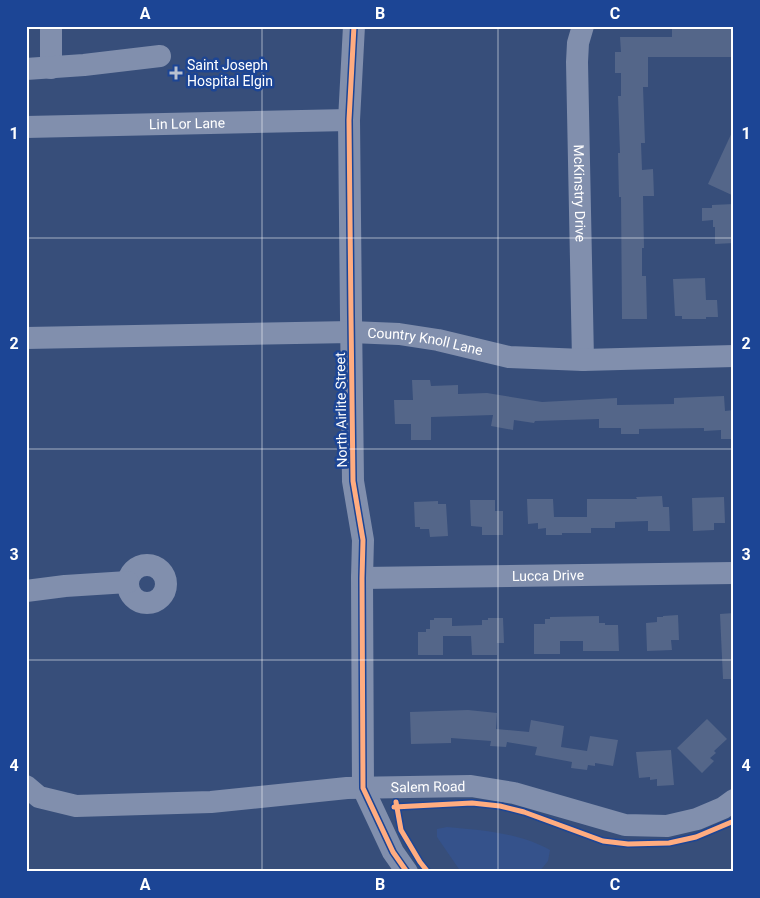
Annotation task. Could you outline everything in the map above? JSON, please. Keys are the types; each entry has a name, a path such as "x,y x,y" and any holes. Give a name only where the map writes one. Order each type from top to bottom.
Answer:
{"street":[{"path":"51,26 52,68"},
{"name":"North Airlite Street","path":"354,26 349,120 351,332 353,481 363,540 363,788 393,852 407,872"},
{"name":"McKinstry Drive","path":"583,26 578,43 576,62 583,360"},
{"path":"26,69 52,68 160,56"},
{"name":"Lin Lor Lane","path":"26,127 349,120"},
{"name":"Country Knoll Lane","path":"26,338 351,332 406,335 438,340 509,357 583,360 734,356"},
{"name":"Lucca Drive","path":"362,578 734,573"},
{"path":"26,592 65,586 128,582"},
{"name":"Salem Road","path":"30,799 76,806 211,802 363,788 471,786 514,793 625,825 667,826 696,820 723,808 734,800"}],"water":[{"path":"447,827 487,831 513,836 538,844 550,850 548,861 539,872 461,872 437,837 437,829"}],"building":[{"path":"672,26 734,26 734,57 648,57 648,87 643,87 645,143 641,143 642,170 653,169 654,196 643,196 644,248 642,248 642,276 646,276 647,319 622,319 621,197 619,197 618,153 620,153 618,96 621,96 621,73 615,73 615,52 621,52 620,37 672,37"},
{"path":"734,128 734,196 708,184"},
{"path":"734,204 734,243 715,244 713,220 702,221 702,208 712,208 712,205"},
{"path":"705,278 706,300 717,300 718,317 682,319 682,316 675,316 673,279"},
{"path":"412,380 430,380 431,386 458,385 458,394 487,393 542,402 617,398 617,405 674,404 674,398 724,396 725,411 734,410 734,439 721,439 721,430 704,431 704,428 639,429 639,434 621,434 621,428 599,428 599,419 535,421 534,423 514,420 513,430 491,426 493,415 431,417 431,440 411,440 411,424 395,424 394,400 413,400"},
{"path":"662,496 663,507 669,507 670,531 648,531 648,521 615,522 615,528 591,528 591,533 546,535 546,528 538,529 538,523 528,524 527,499 553,499 554,517 587,517 587,499 637,499 636,497"},
{"path":"724,497 725,523 714,523 714,530 693,531 692,498"},
{"path":"470,500 495,500 495,511 503,511 503,535 482,535 482,527 471,526"},
{"path":"438,501 438,504 446,504 448,536 430,537 429,529 415,527 414,502"},
{"path":"734,613 734,679 723,679 720,614"},
{"path":"678,615 679,640 671,640 672,650 647,651 646,623 657,622 657,617"},
{"path":"599,616 599,623 618,625 619,651 583,651 583,641 560,641 560,654 534,654 534,624 545,624 545,619 550,619 550,617"},
{"path":"434,618 452,618 452,626 482,625 482,620 488,620 488,618 503,618 504,643 497,643 497,655 472,655 471,636 443,636 443,655 418,655 418,632 426,632 426,629 430,629 430,620 434,620"},
{"path":"468,710 497,713 496,729 529,732 531,720 564,726 561,747 587,751 590,736 618,740 613,766 595,763 595,766 588,765 587,770 571,768 572,762 535,755 537,747 507,742 506,747 490,746 491,741 451,738 451,743 411,744 410,712"},
{"path":"707,719 727,739 714,751 716,753 710,758 714,761 702,773 677,748"},
{"path":"671,750 674,785 657,786 657,779 650,780 650,777 639,778 636,752"}],"cycle path":[{"path":"354,26 349,120 351,316 353,481 363,540 363,788 393,852 407,872"},
{"path":"396,802 401,830 428,872"},
{"path":"394,807 472,803 500,806 524,812 603,841 628,844 669,843 696,837 734,821"}],"place":[{"name":"Saint Joseph Hospital Elgin","path":"176,73"}]}
